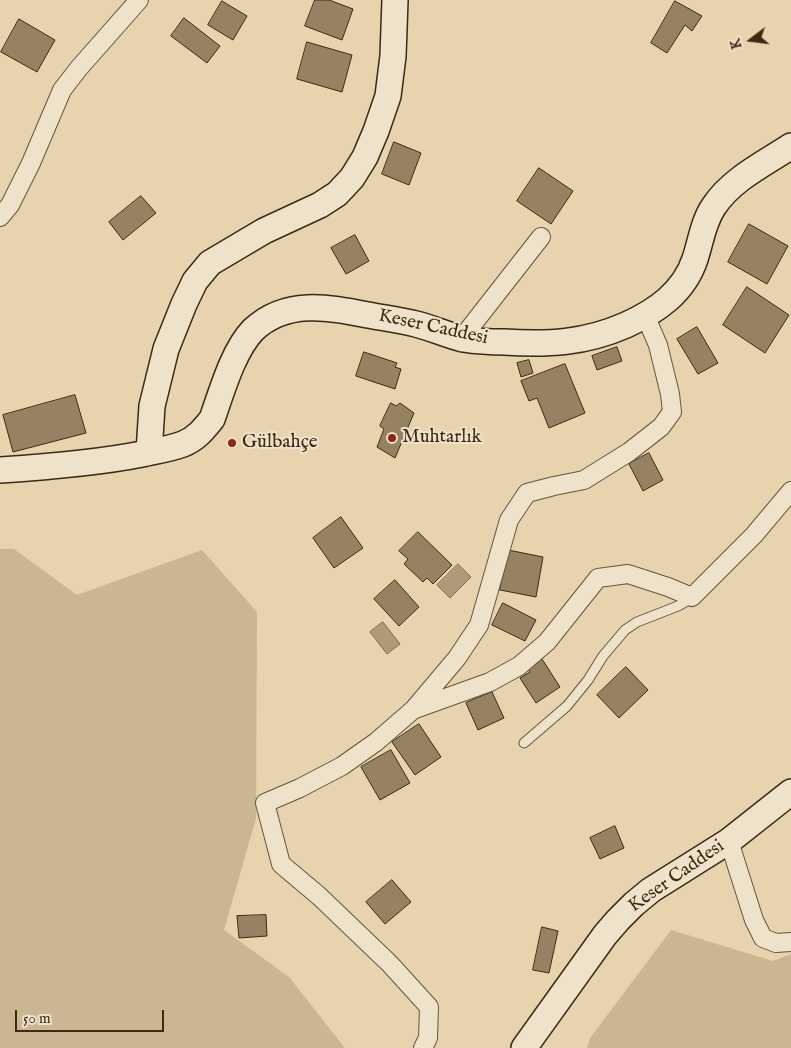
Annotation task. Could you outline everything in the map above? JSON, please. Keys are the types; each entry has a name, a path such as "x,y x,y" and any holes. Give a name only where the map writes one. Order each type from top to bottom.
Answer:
{"street":[{"path":"149,452 152,406 166,348 195,281 210,263 264,231 320,205 337,194 352,178 364,157 376,131 388,96 393,56 395,0"},
{"path":"0,217 10,205 31,163 62,90 137,1"},
{"name":"Keser Caddesi","path":"0,470 120,458 184,444 206,428 212,419 242,344 263,322 292,309 310,307 335,308 416,324 462,338 535,344 584,339 626,324 645,315 677,292 694,262 706,222 722,196 737,182 791,146"},
{"path":"462,338 541,237"},
{"path":"423,1048 428,1038 430,1007 390,964 319,896 281,864 265,802 300,788 342,766 376,742 414,709 457,658 479,625 509,520 527,493 584,480 629,452 661,428 672,412 670,394 658,345 645,315"},
{"path":"414,709 490,682 519,666 547,642 598,578 628,574 692,597 754,535 791,491"},
{"name":"Keser Caddesi","path":"524,1048 600,943 618,920 634,904 651,890 729,841 791,792"},
{"path":"729,841 754,920 763,938 776,943 791,942"}],"lane":[{"path":"524,743 567,706 588,680 603,656 626,630 637,622 678,606 692,597"}],"shaded area":[{"path":"0,549 14,549 77,595 202,550 257,612 256,818 224,930 289,977 345,1048 0,1048"},
{"path":"458,564 471,577 450,598 437,585"},
{"path":"383,622 400,644 387,654 370,632"},
{"path":"671,930 773,961 791,954 791,1048 587,1048 590,1038"}],"building":[{"path":"315,0 329,0 353,9 342,40 305,26"},
{"path":"222,1 247,16 233,40 208,25"},
{"path":"675,1 702,16 692,31 685,25 667,53 651,43"},
{"path":"184,18 220,46 207,63 171,36"},
{"path":"19,19 55,40 37,72 1,52"},
{"path":"307,42 352,55 342,92 297,79"},
{"path":"394,142 421,153 409,185 382,174"},
{"path":"539,168 573,191 551,224 517,201"},
{"path":"141,196 156,213 123,240 109,222"},
{"path":"749,224 788,246 767,284 728,262"},
{"path":"355,235 369,261 346,274 331,248"},
{"path":"747,287 789,315 765,353 723,325"},
{"path":"697,327 718,363 698,374 677,339"},
{"path":"617,347 622,361 597,370 592,356"},
{"path":"364,352 397,363 395,367 401,369 395,389 356,376"},
{"path":"529,360 533,373 521,377 517,363"},
{"path":"565,364 585,413 549,428 537,398 529,401 521,381"},
{"path":"75,395 86,433 13,452 3,415"},
{"name":"Muhtarlık","path":"391,403 396,406 400,403 414,413 395,458 377,447 384,429 380,426"},
{"path":"649,453 663,480 643,491 629,464"},
{"path":"341,517 363,548 334,568 313,538"},
{"path":"418,532 452,565 433,584 427,578 423,582 404,564 408,559 399,551"},
{"path":"508,550 543,557 536,597 500,590"},
{"path":"395,580 419,607 399,626 374,599"},
{"path":"503,603 536,620 525,641 492,625"},
{"path":"542,659 560,687 536,703 520,678 530,672 527,668"},
{"path":"626,667 648,690 619,718 597,695"},
{"path":"492,692 504,718 478,730 466,703"},
{"path":"419,724 441,757 415,775 392,742"},
{"path":"391,750 410,783 380,800 361,767"},
{"path":"615,826 624,848 600,859 590,838"},
{"path":"392,880 411,902 385,924 366,902"},
{"path":"266,915 267,936 239,938 237,916"},
{"path":"542,927 558,931 549,973 533,970"}],"place":[{"name":"Muhtarlık","path":"392,438"},
{"name":"Gülbahçe","path":"232,443"}]}
